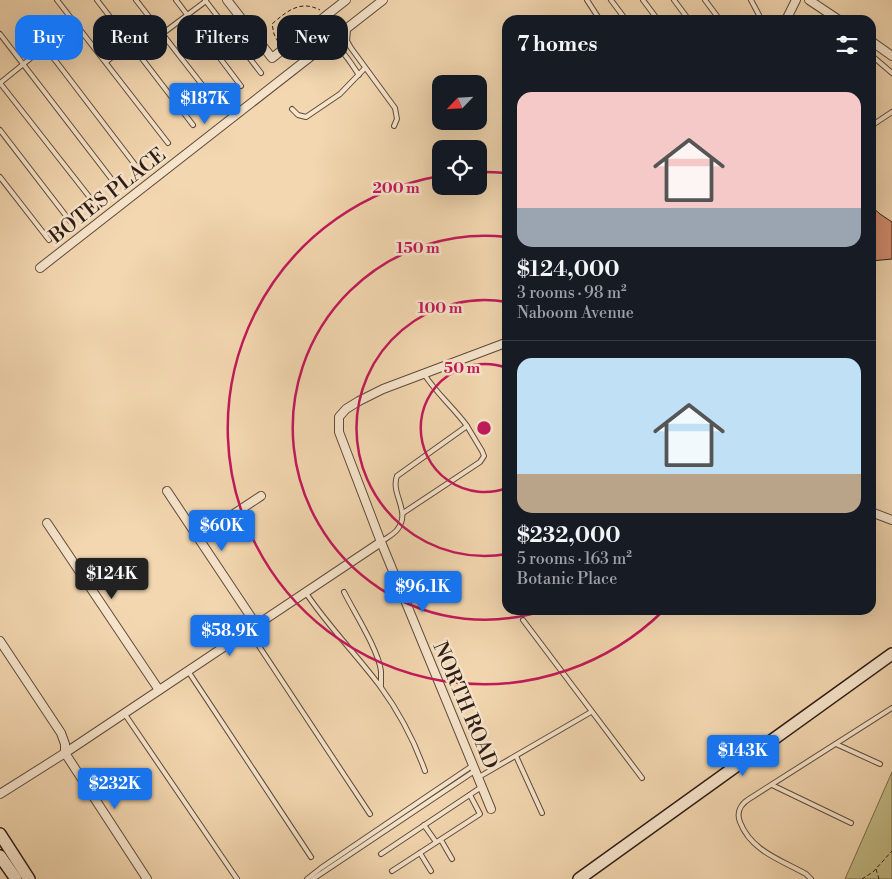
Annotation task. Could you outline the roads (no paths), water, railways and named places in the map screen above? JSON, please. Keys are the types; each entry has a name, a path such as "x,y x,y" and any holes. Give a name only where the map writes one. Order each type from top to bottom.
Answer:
{"main road":[{"path":"579,879 892,654"},
{"path":"0,834 29,879"},
{"path":"0,856 16,879"}],"street":[{"path":"227,0 272,58 346,0"},
{"name":"BOTES PLACE","path":"348,27 383,0"},
{"path":"788,15 796,0"},
{"path":"809,0 832,15"},
{"path":"876,44 890,52"},
{"name":"BOTES PLACE","path":"40,268 306,60"},
{"path":"424,374 502,344"},
{"name":"NORTH ROAD","path":"424,374 382,390 346,409 339,417 339,432 381,542 491,809"},
{"path":"167,491 257,626"},
{"path":"198,537 261,496"},
{"path":"876,514 892,520"},
{"path":"47,523 159,690"},
{"path":"0,794 250,631 381,542"},
{"path":"0,641 61,733 65,744 65,753 147,879"}],"lane":[{"path":"57,0 168,143"},
{"path":"97,0 109,15"},
{"path":"136,0 147,15"},
{"path":"176,0 241,86"},
{"path":"167,30 206,0 261,73"},
{"path":"587,0 597,15"},
{"path":"611,0 622,15"},
{"path":"644,0 654,15"},
{"path":"674,0 685,15"},
{"path":"705,0 716,15"},
{"path":"751,0 759,15"},
{"path":"0,34 113,180"},
{"path":"167,40 217,104"},
{"path":"348,42 395,108 397,119 394,126"},
{"path":"91,199 20,106 0,83 42,49 55,60 136,166"},
{"path":"876,59 892,72"},
{"path":"143,60 194,125"},
{"path":"348,60 359,74"},
{"path":"292,109 298,115 306,117 340,94 365,68"},
{"path":"876,123 892,112"},
{"path":"0,130 70,221"},
{"path":"0,177 49,240"},
{"path":"403,513 480,462 484,456 467,426 456,411 433,388 424,374"},
{"path":"381,542 397,530 403,513 394,484 397,476 467,426"},
{"path":"344,592 366,632 379,665 381,687"},
{"path":"305,593 328,624 381,687 410,733 425,771"},
{"path":"523,620 642,778"},
{"path":"250,631 370,814"},
{"path":"188,671 311,857"},
{"path":"811,879 806,874 760,849 747,837 738,817 739,810 744,802 892,708"},
{"path":"307,879 325,865 476,771 516,756 591,712"},
{"path":"124,713 237,879"},
{"path":"836,744 880,764"},
{"path":"516,756 542,813"},
{"path":"314,879 476,771"},
{"path":"772,785 851,823"},
{"path":"381,854 482,786"},
{"path":"392,871 480,814 470,795"},
{"path":"424,825 452,859"},
{"path":"420,853 432,871"}]}
